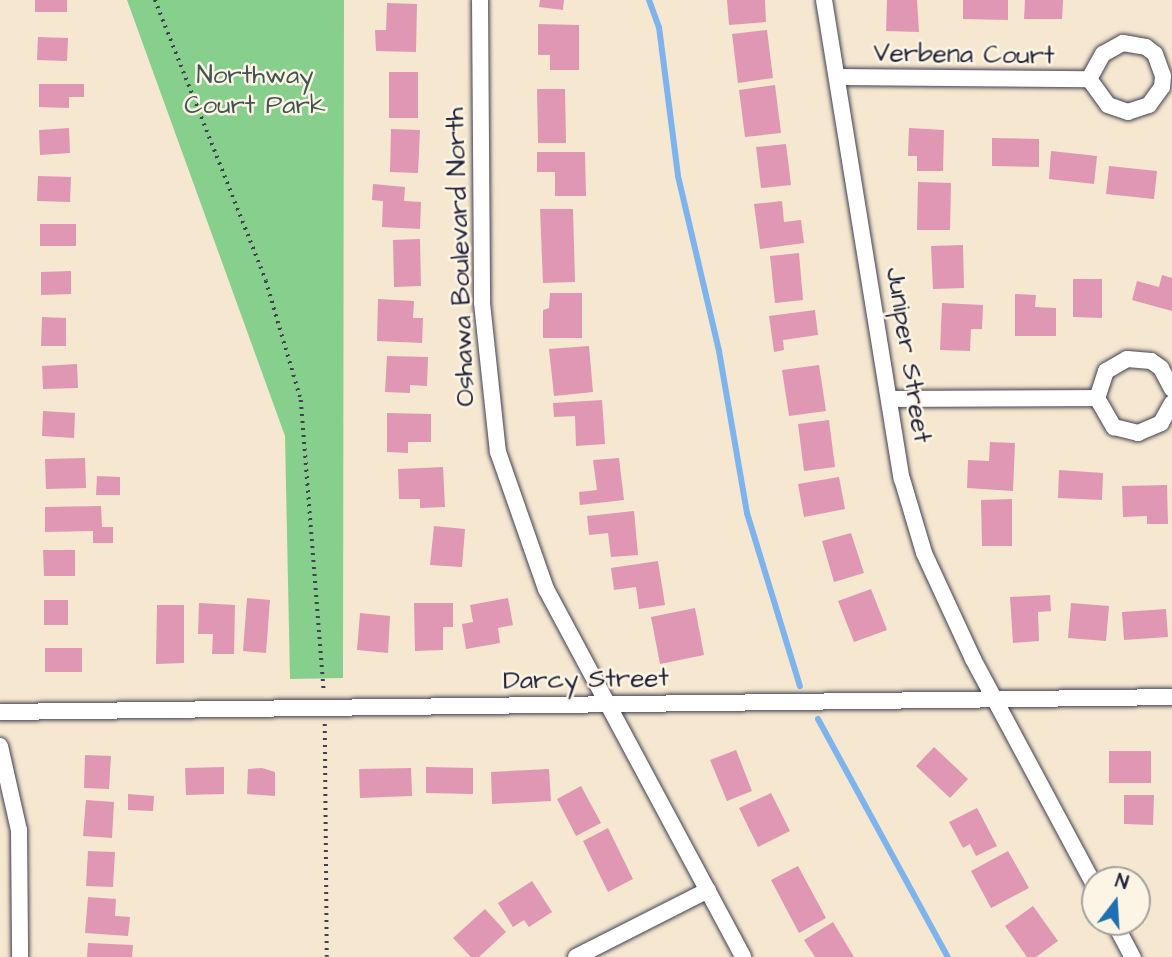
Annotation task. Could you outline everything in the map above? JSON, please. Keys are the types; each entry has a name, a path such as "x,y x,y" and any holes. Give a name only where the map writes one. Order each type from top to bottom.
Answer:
{"street":[{"name":"Oshawa Boulevard North","path":"480,0 482,303 491,412 498,452 530,551 743,957"},
{"name":"Juniper Street","path":"824,0 892,399 902,479 924,553 973,659 998,701 1084,866"},
{"name":"Verbena Court","path":"1123,43 1135,43 1155,54 1163,76 1149,105 1128,112 1108,104 1090,79 1103,54 1123,43"},
{"name":"Verbena Court","path":"837,77 1090,79"},
{"path":"1172,388 1161,368 1151,361 1127,359 1106,371 1097,398 1114,427 1138,433 1161,423 1172,403"},
{"path":"892,399 1097,398"},
{"name":"Darcy Street","path":"0,712 1172,697"},
{"path":"0,746 19,830 20,957"},
{"path":"576,957 708,890"},
{"path":"1122,936 1133,957"}],"path":[{"path":"155,0 266,281 301,400 325,709 327,957"}],"green space":[{"name":"Northway Court Park","path":"127,0 344,0 343,678 290,679 285,436"}],"building":[{"path":"35,0 67,0 67,12 35,12"},
{"path":"540,0 564,0 563,10 539,7"},
{"path":"727,0 765,0 766,22 729,25"},
{"path":"887,0 917,0 919,32 886,31"},
{"path":"963,0 1008,0 1008,20 963,19"},
{"path":"1025,0 1063,0 1062,19 1024,19"},
{"path":"387,3 417,4 416,52 376,51 375,30 386,30"},
{"path":"538,24 579,25 579,70 550,70 550,55 538,55"},
{"path":"767,30 773,78 738,83 732,34"},
{"path":"38,37 68,38 67,61 37,60"},
{"path":"389,72 418,72 418,118 389,118"},
{"path":"39,84 84,84 84,97 69,97 69,108 39,107"},
{"path":"775,85 781,133 745,137 739,90"},
{"path":"537,89 565,89 566,143 538,143"},
{"path":"69,128 70,153 40,155 39,130"},
{"path":"909,128 944,130 943,171 917,171 917,156 908,156"},
{"path":"391,129 420,130 418,173 390,172"},
{"path":"992,138 1039,139 1039,167 992,166"},
{"path":"786,144 791,185 761,188 756,147"},
{"path":"1051,151 1097,156 1094,184 1049,179"},
{"path":"537,152 585,152 586,196 555,196 555,172 537,172"},
{"path":"1109,166 1157,171 1154,199 1106,194"},
{"path":"38,176 71,177 70,202 37,201"},
{"path":"918,182 951,183 950,230 917,230"},
{"path":"373,184 405,187 404,201 421,202 420,229 382,227 383,201 372,200"},
{"path":"782,201 784,222 801,220 804,243 760,249 754,204"},
{"path":"540,209 573,209 575,282 543,283"},
{"path":"40,224 76,224 76,246 40,246"},
{"path":"420,239 421,286 394,287 393,240"},
{"path":"963,245 964,288 933,289 931,246"},
{"path":"799,253 803,300 775,303 770,256"},
{"path":"71,271 71,294 41,295 41,272"},
{"path":"1162,275 1172,278 1172,311 1132,300 1137,281 1159,287"},
{"path":"1073,279 1102,279 1102,318 1073,317"},
{"path":"550,293 582,293 582,338 543,338 543,310 549,308"},
{"path":"1015,294 1036,295 1035,307 1056,308 1056,336 1015,336"},
{"path":"378,299 414,301 413,318 423,318 422,343 377,341"},
{"path":"942,303 983,305 982,329 971,329 970,351 940,350"},
{"path":"815,310 818,335 783,340 784,350 774,352 769,316"},
{"path":"42,317 66,318 66,346 41,346"},
{"path":"589,346 593,392 554,396 549,349"},
{"path":"387,356 428,357 427,386 410,385 410,393 385,392"},
{"path":"77,364 78,388 43,389 42,366"},
{"path":"819,365 826,411 789,416 782,370"},
{"path":"602,400 605,444 576,446 575,416 554,417 553,403"},
{"path":"43,411 75,413 74,438 42,436"},
{"path":"387,413 431,414 431,442 408,442 408,453 387,452"},
{"path":"829,420 835,467 804,471 798,424"},
{"path":"990,442 1015,443 1013,491 967,488 968,460 989,461"},
{"path":"85,458 86,488 46,489 45,459"},
{"path":"619,458 624,500 580,505 579,492 597,490 593,460"},
{"path":"443,467 445,507 420,508 420,499 399,499 398,469"},
{"path":"1059,470 1103,473 1102,500 1058,498"},
{"path":"97,476 120,477 120,495 96,495"},
{"path":"839,477 845,509 804,517 798,484"},
{"path":"1167,485 1168,524 1147,524 1147,516 1123,517 1122,486"},
{"path":"1012,499 1012,546 982,546 981,500"},
{"path":"101,506 102,527 113,527 113,543 93,543 93,531 45,532 45,507"},
{"path":"634,511 638,555 611,557 608,533 589,535 587,516"},
{"path":"434,526 465,529 462,567 430,565"},
{"path":"851,533 864,573 834,582 822,541"},
{"path":"43,550 75,550 75,576 44,576"},
{"path":"658,561 665,605 639,609 636,587 614,590 611,568"},
{"path":"871,589 887,630 854,642 838,601"},
{"path":"1050,595 1051,611 1038,612 1039,641 1013,643 1010,597"},
{"path":"247,598 270,600 266,653 243,651"},
{"path":"508,598 513,625 498,628 500,643 466,649 462,624 473,622 470,605"},
{"path":"44,600 68,600 68,625 44,625"},
{"path":"199,603 235,605 234,654 212,654 213,634 198,634"},
{"path":"414,603 453,603 453,627 443,627 443,650 415,651"},
{"path":"1071,603 1109,606 1106,641 1068,638"},
{"path":"157,605 184,605 184,663 156,664"},
{"path":"695,608 704,655 660,664 651,617"},
{"path":"1166,609 1168,637 1124,640 1122,612"},
{"path":"360,613 390,616 388,653 357,650"},
{"path":"45,648 82,648 82,672 45,672"},
{"path":"934,747 968,779 950,798 916,766"},
{"path":"736,750 752,791 727,801 710,760"},
{"path":"1109,751 1151,751 1151,783 1109,783"},
{"path":"85,755 111,756 109,789 84,788"},
{"path":"224,767 224,794 186,795 185,768"},
{"path":"426,767 473,768 473,794 426,793"},
{"path":"262,768 275,772 275,796 247,794 248,769"},
{"path":"411,768 412,796 360,798 359,769"},
{"path":"549,769 551,801 492,804 491,772"},
{"path":"581,786 601,823 576,836 557,799"},
{"path":"771,793 790,831 758,847 739,808"},
{"path":"128,794 154,796 153,811 128,810"},
{"path":"1124,795 1154,795 1153,825 1124,824"},
{"path":"86,800 114,802 112,838 83,836"},
{"path":"977,808 997,846 976,856 970,844 963,848 949,822"},
{"path":"608,828 633,879 608,892 583,841"},
{"path":"88,851 115,852 113,887 86,886"},
{"path":"1008,851 1029,888 991,908 971,871"},
{"path":"798,866 826,918 799,933 771,880"},
{"path":"532,881 552,912 529,927 524,920 513,927 498,903"},
{"path":"88,897 116,899 115,916 130,917 128,936 85,933"},
{"path":"1033,906 1058,941 1036,957 1027,957 1005,926"},
{"path":"485,909 506,932 479,957 471,957 453,938"},
{"path":"833,922 854,957 815,957 804,940"},
{"path":"88,943 133,945 132,957 87,957"}],"waterway":[{"path":"649,0 659,27 678,176 719,351 747,513 800,686"},
{"path":"818,719 948,957"}]}
